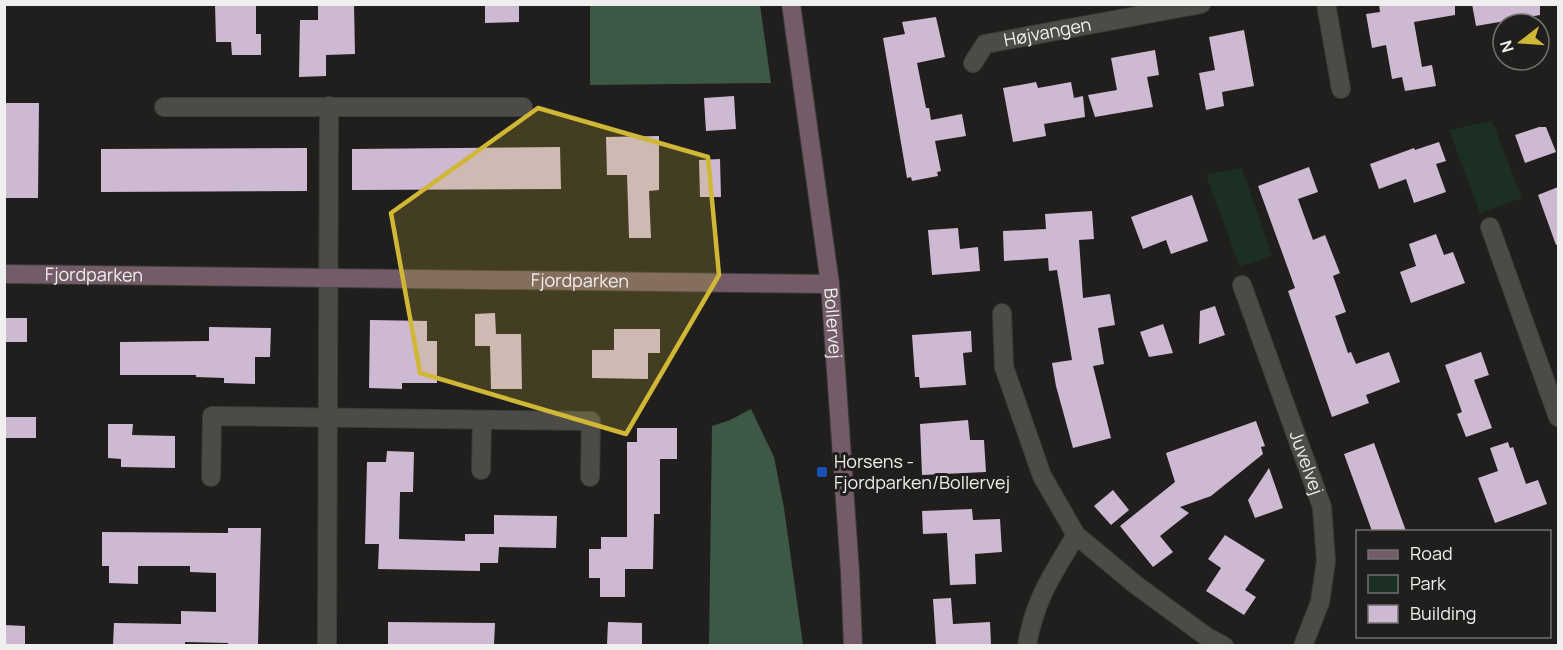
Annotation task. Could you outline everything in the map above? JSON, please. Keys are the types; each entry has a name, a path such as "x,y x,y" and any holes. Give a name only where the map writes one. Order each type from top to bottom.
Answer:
{"street":[{"name":"Bollervej","path":"791,4 830,284 853,645"},
{"name":"Højvangen","path":"973,63 985,44 1201,4"},
{"path":"1326,4 1341,89"},
{"path":"327,645 329,106"},
{"path":"164,107 523,107"},
{"path":"1490,227 1558,417"},
{"name":"Fjordparken","path":"4,274 830,284"},
{"name":"Juvelvej","path":"1242,285 1322,507 1326,561 1320,602 1303,645"},
{"path":"1002,313 1004,367 1042,476 1076,535 1136,585 1207,637 1224,645"},
{"path":"211,477 212,416 591,422 590,477"},
{"path":"481,470 482,420"},
{"path":"1027,645 1031,621 1042,591 1076,535"}],"highlighted area":[{"path":"538,108 708,157 719,275 626,434 420,373 391,213"}],"green space":[{"path":"590,5 760,5 771,83 590,85"},
{"path":"1492,121 1522,198 1480,213 1449,130"},
{"path":"1242,168 1272,256 1240,267 1206,175"},
{"path":"751,409 774,457 784,508 803,645 709,645 712,426"}],"building":[{"path":"215,4 256,4 256,34 261,34 261,55 232,55 231,42 216,42"},
{"path":"318,4 354,4 355,54 326,55 326,76 299,77 300,20 318,20"},
{"path":"485,4 519,4 519,22 485,23"},
{"path":"1379,4 1455,4 1455,15 1414,22 1422,67 1432,65 1436,86 1405,91 1402,77 1392,79 1386,45 1372,48 1366,14 1380,12"},
{"path":"1472,4 1540,4 1540,12 1491,12 1491,23 1476,26"},
{"path":"936,17 945,57 917,63 926,108 929,108 931,120 962,114 966,136 935,141 941,171 937,172 938,176 912,181 911,177 907,178 883,38 905,34 902,22"},
{"path":"1244,30 1254,86 1222,92 1224,106 1206,110 1199,73 1215,70 1209,37"},
{"path":"1155,50 1159,75 1147,77 1153,107 1095,117 1088,95 1117,90 1111,58"},
{"path":"1036,82 1038,88 1071,82 1074,98 1083,96 1085,117 1044,124 1046,136 1013,142 1003,88"},
{"path":"734,96 736,129 706,131 704,98"},
{"path":"4,103 39,103 38,198 5,198"},
{"path":"1546,127 1556,152 1525,163 1515,135"},
{"path":"659,136 659,190 649,191 651,238 629,238 627,175 607,175 606,137"},
{"path":"1439,142 1446,161 1436,164 1446,192 1414,203 1406,179 1379,189 1370,164 1414,148 1415,150"},
{"path":"560,147 561,189 352,190 352,149"},
{"path":"307,148 307,191 101,192 101,149"},
{"path":"720,159 721,197 700,197 699,160"},
{"path":"1309,167 1318,192 1298,199 1313,240 1325,235 1340,273 1333,276 1346,312 1335,316 1348,353 1351,352 1356,364 1389,352 1400,382 1366,395 1369,403 1332,417 1288,291 1295,288 1258,186"},
{"path":"1558,187 1558,244 1556,245 1538,195"},
{"path":"1192,195 1208,241 1171,254 1166,240 1143,249 1131,217"},
{"path":"1092,211 1094,239 1079,240 1083,298 1110,294 1115,325 1098,328 1104,364 1093,366 1111,438 1073,448 1052,363 1072,360 1057,270 1049,271 1048,258 1004,261 1003,231 1046,229 1045,214"},
{"path":"958,228 960,249 978,247 980,271 932,275 928,230"},
{"path":"1436,234 1444,255 1453,252 1465,283 1411,303 1400,272 1416,266 1409,244"},
{"path":"1215,306 1225,335 1199,344 1200,311"},
{"path":"495,313 496,334 521,334 522,389 491,389 490,346 475,346 475,314"},
{"path":"4,318 27,318 27,342 4,342"},
{"path":"370,320 427,321 427,341 437,341 437,383 402,383 402,389 369,388"},
{"path":"1163,324 1173,353 1149,357 1140,332"},
{"path":"209,327 271,328 270,357 255,357 255,384 224,383 224,378 196,377 196,375 120,375 120,342 209,341"},
{"path":"614,329 660,329 660,353 648,353 648,379 592,378 592,350 614,350"},
{"path":"971,331 972,352 963,353 966,385 920,388 919,377 915,377 912,335"},
{"path":"1481,352 1489,375 1474,380 1492,428 1466,437 1457,414 1462,412 1445,365"},
{"path":"4,417 36,417 36,438 4,438"},
{"path":"968,420 970,440 984,440 986,472 922,475 920,424"},
{"path":"1256,421 1265,446 1261,447 1263,454 1211,496 1180,507 1189,513 1160,536 1173,552 1153,567 1120,526 1175,482 1166,453"},
{"path":"108,424 133,424 132,435 175,436 175,468 121,467 121,459 108,458"},
{"path":"637,428 677,428 677,459 660,459 660,514 654,514 653,569 625,569 625,597 600,597 600,578 589,578 589,549 601,549 601,537 627,537 627,442 637,442"},
{"path":"1508,442 1510,448 1513,447 1526,484 1538,480 1547,504 1495,523 1478,478 1498,471 1490,448"},
{"path":"1374,443 1406,530 1372,530 1344,454"},
{"path":"387,451 414,452 413,492 400,492 399,539 465,541 465,534 494,534 494,515 557,516 556,548 499,547 498,563 480,563 480,571 378,569 379,544 365,544 367,462 386,462"},
{"path":"1269,468 1283,508 1255,518 1248,500"},
{"path":"1113,490 1129,510 1111,525 1094,506"},
{"path":"972,509 973,520 1000,519 1002,552 975,554 976,584 950,585 947,533 923,534 922,511"},
{"path":"228,528 261,528 258,645 185,642 185,645 113,645 114,623 181,624 181,611 216,612 216,573 190,572 190,566 138,566 138,584 109,583 109,566 102,566 102,532 228,533"},
{"path":"1225,535 1265,560 1245,590 1256,597 1244,615 1206,591 1221,568 1208,559"},
{"path":"951,598 953,624 990,622 991,645 936,645 933,599"},
{"path":"388,622 495,623 494,645 388,645"},
{"path":"608,622 642,623 642,645 607,645"},
{"path":"4,625 25,626 25,645 4,645"}],"place":[{"name":"Horsens - Fjordparken/Bollervej","path":"822,472"}]}
